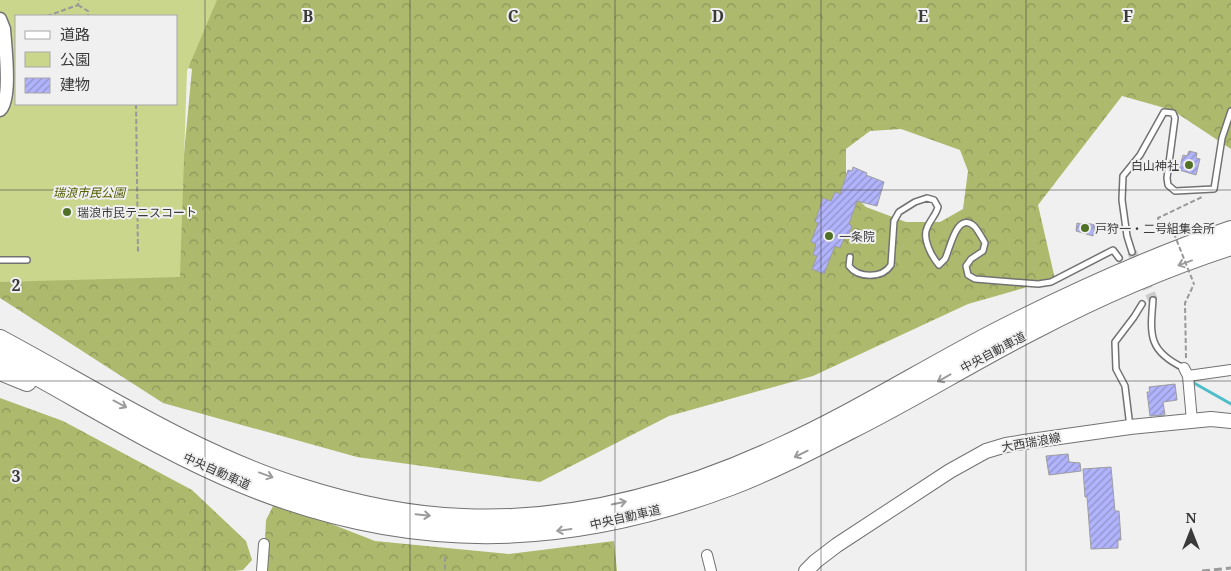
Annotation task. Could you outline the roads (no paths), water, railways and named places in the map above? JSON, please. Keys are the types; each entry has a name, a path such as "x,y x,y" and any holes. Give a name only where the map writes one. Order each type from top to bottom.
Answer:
{"highway":[{"name":"中央自動車道","path":"0,339 178,436 231,461 286,483 330,496 411,514 462,518 512,518 569,513 627,502 663,492 741,464 782,446 919,375 990,335 1060,300 1166,253 1231,230"},
{"name":"中央自動車道","path":"0,356 170,450 242,483 290,502 325,513 403,529 462,534 543,533 582,527 655,511 734,485 854,428 1033,330 1089,303 1157,273 1231,246"},
{"path":"0,330 71,371 98,392"},
{"path":"0,371 104,421 170,450"}],"main road":[{"name":"大西瑞浪線","path":"806,571 837,544 950,471 986,451 1015,443 1130,427 1211,419 1231,421"}],"street":[{"path":"0,19 4,29 7,94 3,108 0,110"},
{"path":"1192,421 1186,372 1231,370"},
{"path":"262,571 264,544"},
{"path":"707,555 711,571"}],"lane":[{"path":"1132,252 1127,236 1122,200 1123,176 1144,150 1164,112 1173,113 1175,118 1167,178 1168,185 1175,191 1214,189 1222,138 1231,111"},
{"path":"850,257 848,266 856,272 878,275 888,270 891,265 894,221 899,212 915,202 927,198 934,200 938,207 937,213 926,229 925,236 939,265 944,259 956,230 962,224 968,223 974,227 985,243 983,252 970,259 966,266 968,276 1038,284 1051,282 1113,250 1119,258"},
{"path":"0,260 27,260"},
{"path":"1153,300 1151,328 1155,345 1160,352 1186,372"},
{"path":"1130,427 1125,386 1116,369 1115,342 1134,318 1142,304"}],"waterway":[{"path":"1194,383 1231,404"}],"tunnel":[{"path":"1132,252 1153,300"}],"railway":[{"path":"1202,571 1231,568"}],"place":[{"name":"白山神社","path":"1189,165"},
{"name":"瑞浪市民テニスコート","path":"67,212"},
{"name":"戸狩一・二号組集会所","path":"1085,228"},
{"name":"一条院","path":"829,236"}],"park label":[{"name":"瑞浪市民公園","path":"89,192"}]}
